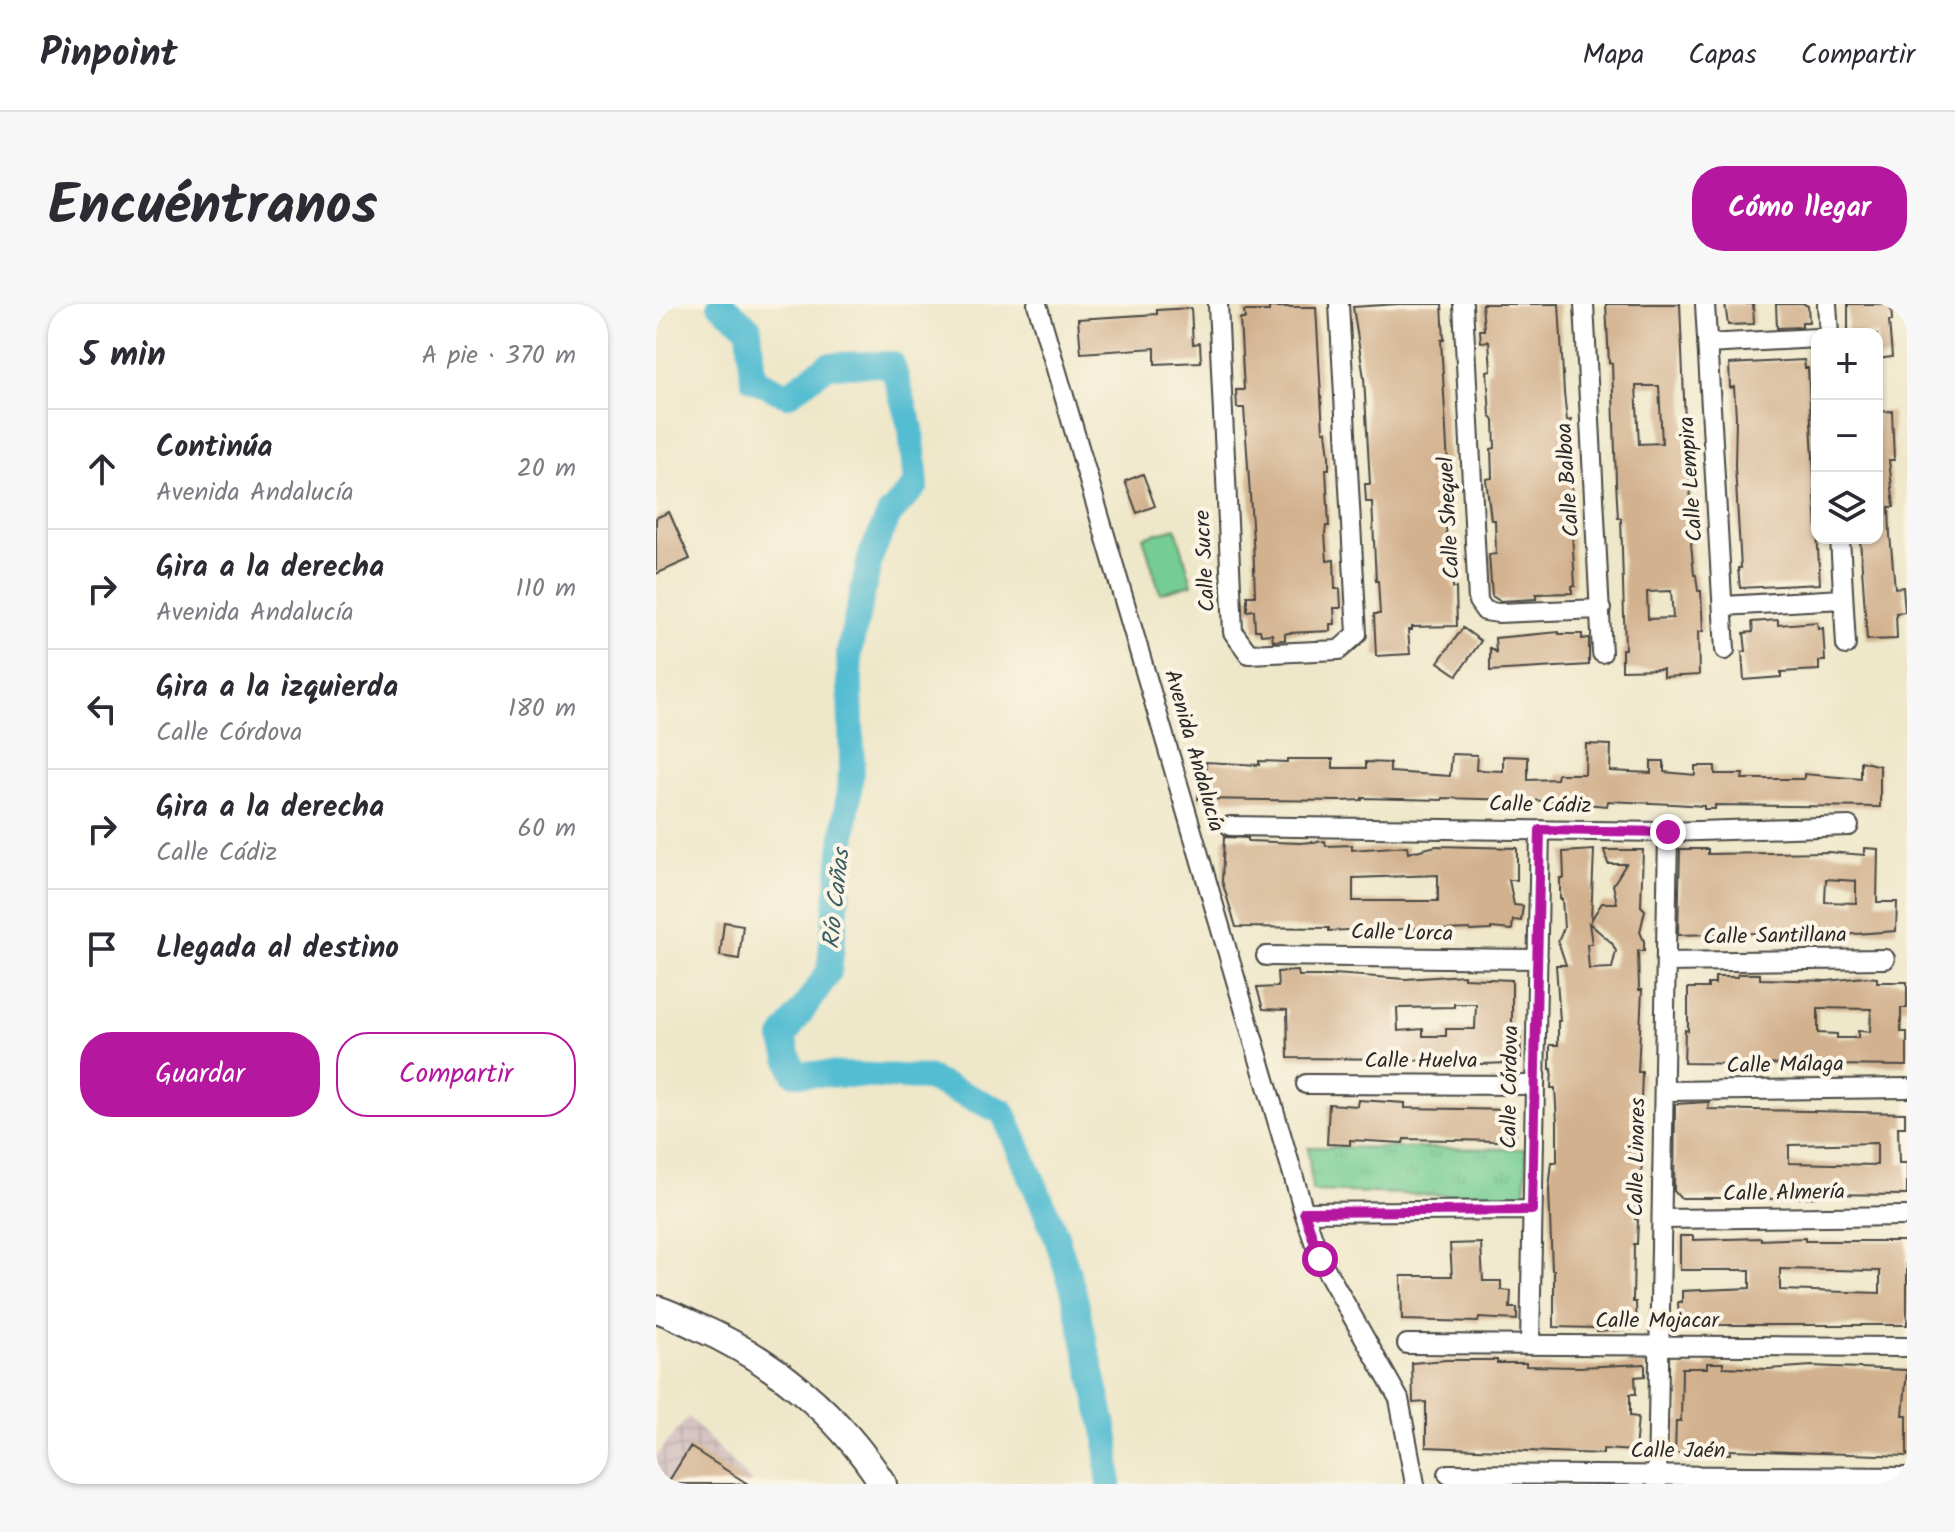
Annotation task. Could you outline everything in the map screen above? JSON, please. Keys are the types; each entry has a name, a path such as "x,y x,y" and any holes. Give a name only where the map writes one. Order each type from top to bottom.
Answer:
{"highway":[{"path":"656,1309 719,1336 770,1367 822,1408 869,1461 883,1484"}],"street":[{"name":"Avenida Andalucía","path":"1037,304 1304,1212 1320,1259 1399,1399 1415,1484"},
{"name":"Calle Sucre","path":"1218,304 1233,632 1249,654 1339,650 1357,634 1339,304"},
{"name":"Calle Shequel","path":"1463,304 1478,601 1485,611 1498,613 1601,609"},
{"name":"Calle Balboa","path":"1584,304 1602,653"},
{"name":"Calle Lempira","path":"1705,304 1725,650"},
{"path":"1827,304 1829,328"},
{"path":"1707,344 1811,338"},
{"path":"1840,544 1846,645"},
{"path":"1724,606 1842,599"},
{"name":"Calle Cádiz","path":"1230,826 1668,832 1849,826"},
{"name":"Calle Córdova","path":"1530,1344 1540,830"},
{"name":"Calle Linares","path":"1657,1480 1668,832"},
{"name":"Calle Lorca","path":"1266,956 1538,959"},
{"name":"Calle Santillana","path":"1666,962 1885,959"},
{"name":"Calle Huelva","path":"1306,1084 1535,1085"},
{"name":"Calle Málaga","path":"1664,1091 1907,1088"},
{"path":"1304,1212 1532,1210"},
{"name":"Calle Almería","path":"1662,1219 1907,1216"},
{"name":"Calle Mojacar","path":"1407,1344 1907,1347"},
{"name":"Calle Jaén","path":"1448,1474 1657,1480 1907,1477"}],"shaded area":[{"path":"688,1417 753,1484 656,1484 656,1456"}],"green space":[{"path":"1176,528 1192,584 1160,593 1143,537"},
{"path":"1308,1147 1527,1149 1525,1198 1312,1191"}],"building":[{"path":"1442,304 1444,340 1441,340 1451,520 1447,520 1446,527 1448,558 1452,558 1453,588 1456,588 1457,626 1412,627 1408,630 1410,654 1376,656 1374,614 1380,614 1378,581 1372,502 1366,502 1365,484 1370,484 1364,378 1353,307"},
{"path":"1482,304 1559,304 1564,393 1572,437 1568,437 1568,462 1575,513 1571,513 1575,586 1572,586 1572,593 1536,594 1536,599 1500,601 1492,596 1489,555 1496,554 1495,520 1491,520 1486,479 1492,478 1491,449 1495,448 1487,371 1491,370 1489,341 1481,342 1480,330 1484,330"},
{"path":"1606,304 1680,304 1685,422 1692,517 1696,517 1697,538 1693,538 1691,543 1694,575 1698,591 1701,591 1703,631 1698,632 1699,675 1663,677 1663,669 1622,670 1622,649 1625,649 1621,518 1618,518 1612,363 1609,363","holes":["1636,386 1659,386 1662,443 1639,444","1671,591 1673,618 1648,619 1647,592"]},
{"path":"1725,304 1753,304 1754,324 1728,325"},
{"path":"1776,304 1808,306 1809,322 1802,322 1802,327 1777,328"},
{"path":"1848,304 1891,304 1892,357 1883,358 1883,328 1848,328"},
{"path":"1269,307 1316,307 1323,431 1326,431 1329,457 1329,469 1326,469 1327,561 1334,560 1335,589 1340,589 1341,608 1334,608 1335,624 1330,624 1330,631 1288,633 1285,640 1273,641 1272,634 1261,635 1260,630 1255,630 1254,610 1247,611 1247,596 1255,596 1253,539 1244,408 1237,408 1236,390 1244,390 1240,319 1245,319 1244,311 1269,311"},
{"path":"1191,308 1193,344 1200,343 1201,362 1155,364 1155,348 1081,353 1078,319 1157,314 1157,310"},
{"path":"1804,360 1805,368 1808,368 1811,544 1818,544 1820,584 1740,588 1736,416 1729,364"},
{"path":"1892,411 1894,460 1889,460 1894,507 1889,507 1890,535 1895,588 1903,587 1905,612 1896,613 1897,639 1867,640 1860,544 1883,544 1883,412"},
{"path":"1143,474 1155,506 1137,513 1125,481"},
{"path":"669,512 690,559 656,574 656,518"},
{"path":"1778,620 1778,625 1817,622 1818,629 1823,628 1825,661 1819,661 1819,670 1781,672 1781,677 1744,680 1744,633 1753,632 1752,622"},
{"path":"1463,628 1481,641 1457,675 1438,662"},
{"path":"1559,632 1582,634 1582,639 1589,638 1589,665 1490,671 1490,648 1496,652 1495,638"},
{"path":"1586,744 1611,745 1610,771 1651,773 1651,761 1664,761 1664,772 1695,775 1695,766 1715,766 1715,774 1743,774 1742,779 1804,779 1804,774 1861,779 1861,761 1880,766 1880,807 1715,805 1715,809 1704,809 1704,806 1608,801 1607,806 1585,802 1443,798 1341,801 1198,799 1200,783 1205,783 1206,762 1259,765 1259,761 1333,759 1333,768 1366,768 1366,762 1390,763 1390,772 1450,776 1452,754 1477,755 1476,770 1503,771 1503,756 1528,757 1528,780 1557,779 1558,774 1585,774"},
{"path":"1224,837 1248,838 1248,841 1325,841 1326,846 1352,845 1352,850 1407,846 1408,853 1436,846 1517,848 1517,880 1509,880 1514,905 1523,906 1521,921 1513,920 1512,930 1415,931 1415,928 1386,928 1329,931 1329,928 1236,927 1222,881","holes":["1438,875 1438,901 1353,901 1353,878"]},
{"path":"1864,848 1878,849 1877,902 1897,902 1896,931 1841,935 1798,932 1678,935 1680,849 1708,849 1708,854 1828,852 1864,855","holes":["1826,879 1856,881 1856,903 1825,902"]},
{"path":"1594,850 1591,920 1602,903 1617,903 1613,885 1626,864 1608,864 1604,850 1643,850 1641,906 1645,910 1640,932 1644,951 1638,951 1639,990 1642,990 1638,1072 1642,1072 1640,1130 1643,1130 1643,1144 1641,1178 1636,1186 1635,1219 1638,1220 1637,1244 1634,1244 1633,1302 1636,1302 1637,1329 1597,1331 1597,1328 1554,1327 1549,1189 1552,1162 1557,1162 1557,1122 1555,1088 1551,1088 1550,1045 1558,1045 1560,1021 1556,965 1566,965 1558,941 1564,928 1560,899 1560,878 1564,878 1563,852","holes":["1589,923 1612,943 1616,951 1612,968 1589,969 1587,944 1592,944"]},
{"path":"724,922 743,925 739,959 720,956"},
{"path":"1298,971 1299,976 1334,974 1406,979 1464,975 1464,978 1512,980 1512,1032 1520,1032 1521,1058 1512,1058 1510,1063 1482,1064 1438,1062 1438,1059 1288,1058 1287,1010 1263,1009 1257,988 1278,987 1277,972","holes":["1476,1004 1475,1029 1446,1029 1446,1036 1423,1036 1423,1029 1398,1031 1397,1008"]},
{"path":"1738,974 1760,974 1760,979 1827,981 1865,977 1877,978 1877,982 1907,982 1907,1008 1901,1008 1901,1032 1907,1032 1907,1066 1684,1063 1688,988 1708,988 1708,984 1715,984 1715,977 1737,977","holes":["1818,1008 1871,1009 1870,1032 1858,1031 1858,1038 1837,1038 1837,1034 1818,1033"]},
{"path":"1358,1100 1405,1103 1405,1108 1516,1110 1516,1136 1503,1136 1501,1141 1404,1139 1403,1143 1350,1140 1350,1145 1327,1144 1329,1104 1357,1106"},
{"path":"1709,1102 1708,1109 1905,1113 1905,1127 1898,1127 1899,1163 1907,1163 1907,1195 1815,1194 1815,1197 1774,1199 1722,1195 1722,1198 1680,1198 1674,1191 1675,1104","holes":["1877,1143 1877,1165 1789,1163 1789,1145"]},
{"path":"1680,1236 1693,1236 1693,1240 1805,1238 1805,1241 1907,1241 1907,1325 1684,1325 1684,1322 1679,1322 1678,1302 1682,1302 1682,1291 1750,1288 1750,1270 1680,1270","holes":["1780,1269 1880,1271 1880,1293 1780,1290"]},
{"path":"1481,1243 1483,1281 1501,1281 1501,1290 1511,1291 1510,1308 1517,1308 1517,1320 1402,1320 1401,1276 1452,1276 1450,1244"},
{"path":"1497,1360 1497,1363 1526,1363 1526,1366 1645,1364 1645,1376 1635,1377 1636,1394 1630,1394 1630,1416 1638,1417 1635,1451 1603,1449 1603,1454 1426,1447 1426,1402 1413,1403 1412,1363"},
{"path":"1707,1363 1723,1363 1723,1367 1768,1369 1812,1366 1907,1370 1903,1415 1907,1415 1907,1456 1730,1450 1730,1454 1675,1453 1676,1421 1681,1421 1682,1368 1707,1368"},
{"path":"690,1447 748,1484 667,1484"}],"waterway":[{"name":"Río Cañas","path":"720,304 749,328 753,379 787,395 828,365 892,364 911,429 916,485 889,515 871,555 849,652 852,762 829,972 783,1038 794,1073 927,1078 1003,1112 1055,1233 1073,1289 1107,1439 1109,1484"}],"route":[{"path":"1320,1259 1304,1212 1532,1210 1540,830 1668,832"}]}
